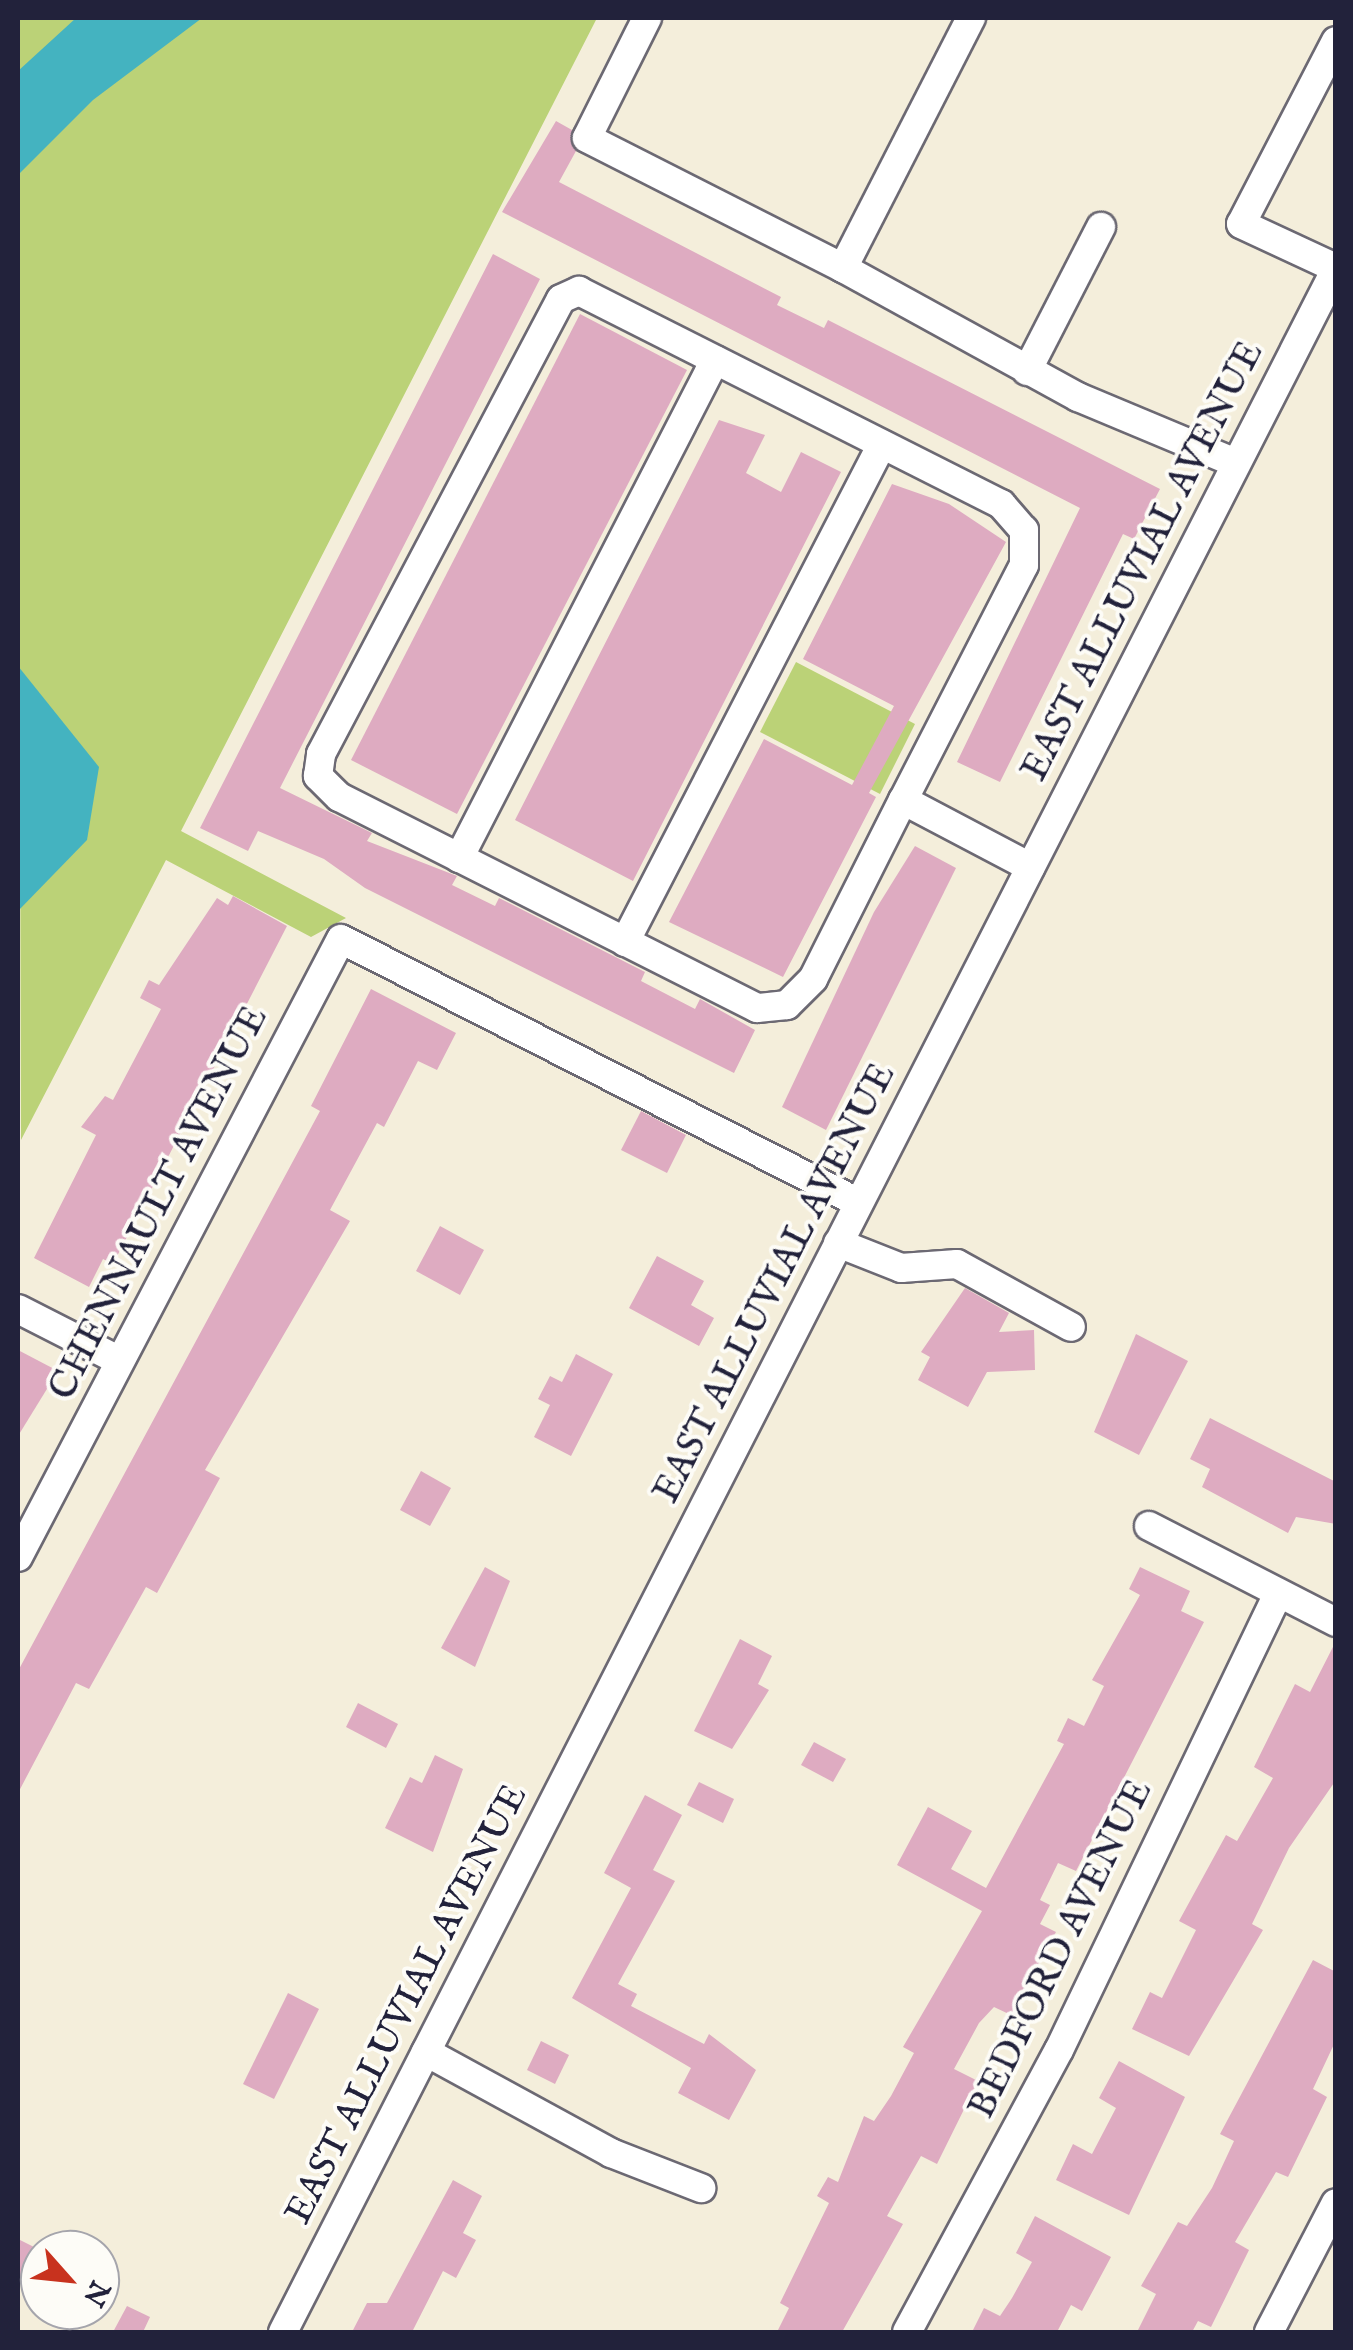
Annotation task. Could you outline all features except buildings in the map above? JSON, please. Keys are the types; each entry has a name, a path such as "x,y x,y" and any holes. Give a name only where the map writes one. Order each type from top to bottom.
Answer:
{"street":[{"path":"647,18 587,138 843,268 1026,371 1236,464"},
{"path":"843,268 970,18"},
{"path":"1336,41 1241,224 1336,269"},
{"path":"1026,371 1102,226"},
{"name":"EAST ALLUVIAL AVENUE","path":"282,2332 1336,269"},
{"path":"579,291 882,444 1001,504 1024,530 1024,565 813,978 787,1005 758,1008 339,798 318,776 320,754 542,322 579,291"},
{"path":"459,858 715,360"},
{"path":"625,942 882,444"},
{"path":"903,800 1030,867"},
{"name":"CHENNAULT AVENUE","path":"18,1557 341,939 859,1203"},
{"path":"838,1243 901,1268 957,1264 1071,1327"},
{"path":"18,1309 120,1361"},
{"path":"1149,1526 1277,1596 1336,1622"},
{"name":"BEDFORD AVENUE","path":"907,2332 1051,2067 1277,1596"},
{"path":"426,2052 611,2152 702,2188"},
{"path":"1270,2332 1336,2203"}],"green space":[{"path":"18,18 597,18 181,831 346,918 311,937 166,860 21,1140"},
{"path":"796,662 915,724 880,794 760,732"}],"water":[{"path":"76,18 202,18 93,100 18,175 18,71"},
{"path":"18,666 99,767 87,840 18,911"}]}
